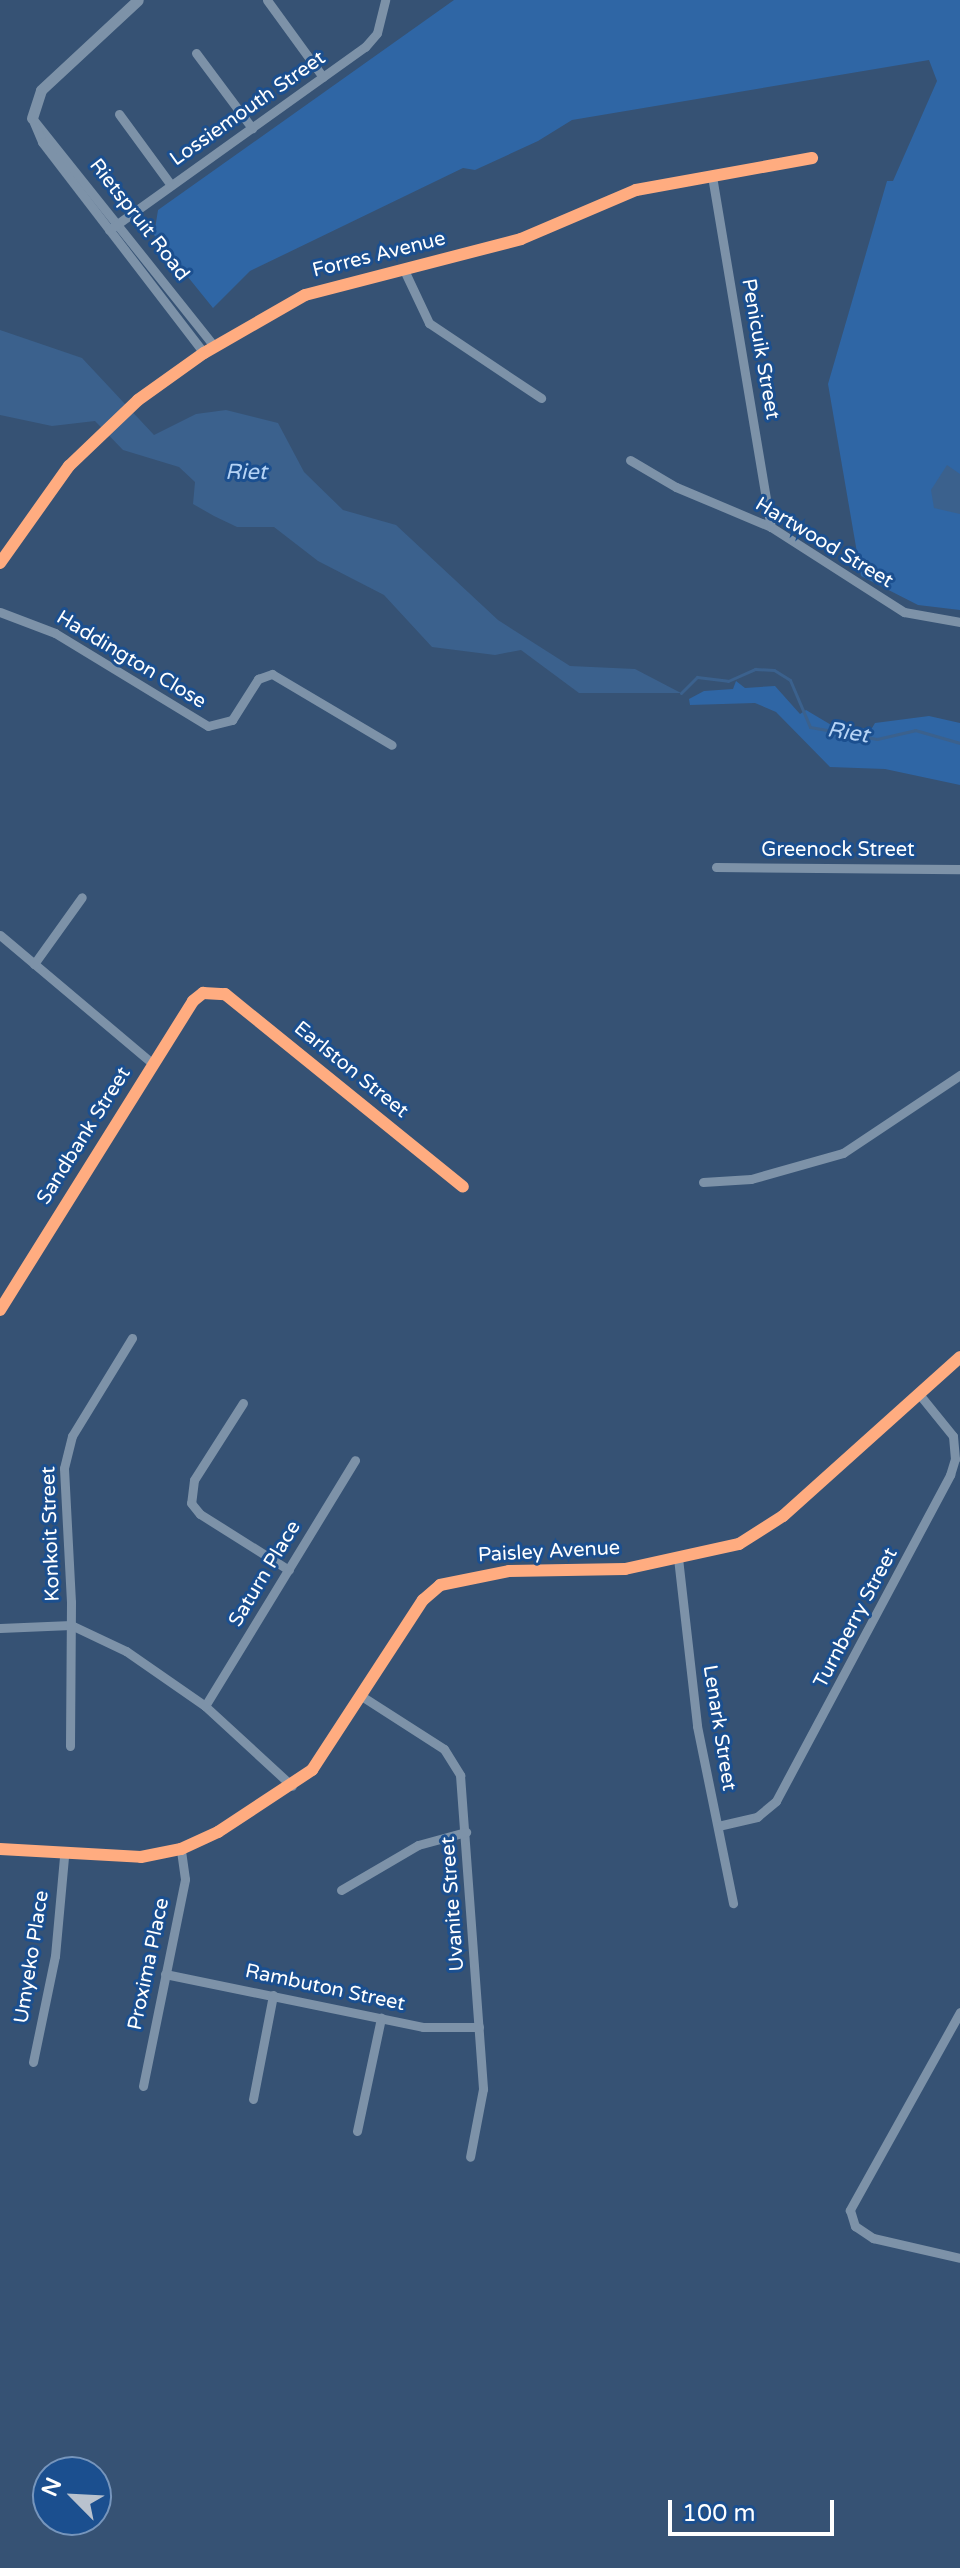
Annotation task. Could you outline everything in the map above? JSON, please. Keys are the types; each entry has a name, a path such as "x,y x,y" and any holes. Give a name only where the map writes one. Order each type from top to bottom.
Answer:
{"street":[{"path":"32,118 41,90 138,0"},
{"path":"267,0 323,77"},
{"name":"Lossiemouth Street","path":"109,230 373,41 385,0"},
{"path":"196,53 252,128"},
{"path":"119,114 171,185"},
{"name":"Rietspruit Road","path":"32,118 215,347"},
{"name":"Rietspruit Road","path":"32,118 42,142 204,353"},
{"name":"Forres Avenue","path":"0,563 69,466 138,400 204,353 305,295 521,239 636,190 812,158"},
{"name":"Penicuik Street","path":"712,176 771,527"},
{"path":"404,270 429,323 541,398"},
{"name":"Hartwood Street","path":"630,460 686,491 771,527 904,612 960,622"},
{"name":"Haddington Close","path":"0,612 55,633 208,726 232,720 258,679 272,674 392,745"},
{"name":"Greenock Street","path":"716,867 960,869"},
{"path":"34,964 82,897"},
{"path":"0,935 153,1064"},
{"name":"Sandbank Street","path":"0,1310 196,996 210,991"},
{"name":"Earlston Street","path":"210,991 238,1004 463,1187"},
{"path":"703,1182 760,1177 849,1151 960,1075"},
{"name":"Konkoit Street","path":"70,1746 71,1625 65,1456 72,1436 132,1338"},
{"name":"Paisley Avenue","path":"0,1849 64,1857 126,1859 181,1849 292,1786 319,1762 423,1600 449,1581 518,1570 625,1569 732,1547 770,1527 960,1357"},
{"name":"Turnberry Street","path":"718,1826 753,1819 776,1801 950,1475 955,1459 953,1436 919,1394"},
{"path":"243,1403 194,1480 191,1503 200,1514 289,1570"},
{"name":"Saturn Place","path":"205,1706 355,1460"},
{"name":"Lenark Street","path":"678,1558 697,1726 733,1903"},
{"path":"0,1628 71,1625 158,1670 205,1706 292,1786"},
{"name":"Uvanite Street","path":"363,1697 452,1757 460,1775 483,2095 470,2157"},
{"path":"341,1890 418,1845 466,1832"},
{"name":"Proxima Place","path":"143,2086 186,1870 181,1849"},
{"name":"Umyeko Place","path":"33,2062 55,1956 64,1857"},
{"name":"Rambuton Street","path":"165,1974 433,2028 479,2027"},
{"path":"253,2099 273,1995"},
{"path":"960,2012 957,2024 850,2213 860,2231 879,2241 960,2258"},
{"path":"357,2131 381,2018"}],"shaded area":[{"path":"454,0 960,0 960,610 918,605 861,576 828,384 887,181 893,181 937,81 929,60 572,120 538,141 475,170 463,168 250,271 213,308 154,235 158,210"},
{"path":"736,681 745,688 775,686 800,714 806,710 838,729 872,728 875,723 929,716 960,723 960,785 885,769 830,767 776,712 755,703 690,705 689,699 704,691 733,689"}],"water":[{"name":"Riet","path":"0,330 82,358 154,435 196,414 226,410 278,423 304,472 343,510 396,525 498,620 570,666 635,669 681,693 579,693 521,650 495,655 432,647 384,595 318,561 274,527 237,527 193,504 195,482 179,467 123,450 95,421 52,426 0,415"},
{"path":"947,465 960,474 960,514 934,508 931,490"}],"waterway":[{"name":"Riet","path":"681,693 697,677 728,681 755,669 774,670 790,680 810,727 877,739 915,730 960,743"}],"cycle path":[{"path":"0,563 69,466 138,400 204,353 305,295 521,239 636,190 812,158"},
{"path":"0,1310 193,1001 203,993 225,994 463,1187"},
{"path":"0,1849 141,1857 181,1849 218,1832 312,1770 423,1600 440,1585 509,1571 625,1569 739,1544 783,1516 960,1357"}]}
